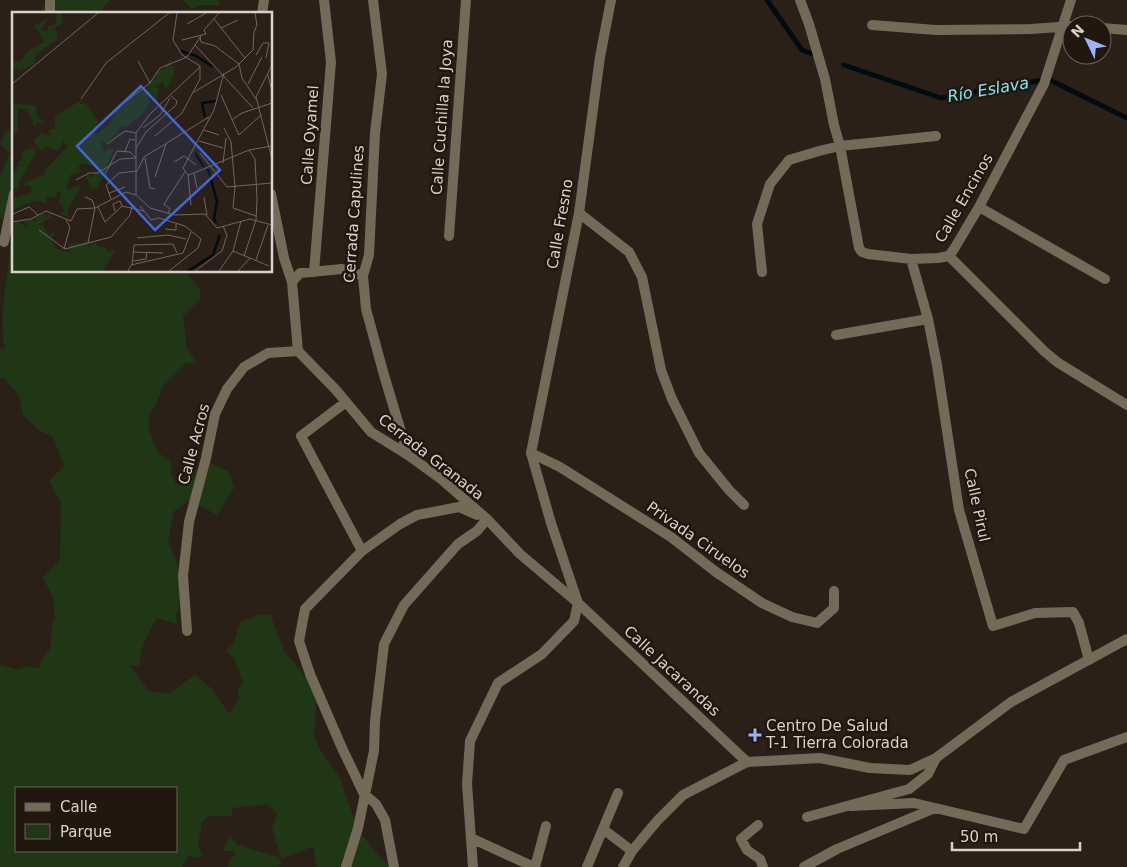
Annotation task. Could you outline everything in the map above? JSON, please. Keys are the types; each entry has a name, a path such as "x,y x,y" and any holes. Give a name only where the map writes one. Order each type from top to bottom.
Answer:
{"street":[{"name":"Calle Oyamel","path":"314,272 331,62 324,0"},
{"name":"Cerrada Capulines","path":"373,0 382,74 375,133 369,254 363,276 366,309 408,455"},
{"name":"Calle Cuchilla la Joya","path":"448,236 466,0"},
{"name":"Calle Fresno","path":"531,453 579,213 600,56 611,0"},
{"name":"Calle Encinos","path":"800,0 825,79 859,248 862,252 868,254 912,259 949,256 978,207 1044,84 1062,38"},
{"name":"Calle Encinos","path":"1069,15 1071,0"},
{"path":"872,25 936,30 1032,29 1062,26"},
{"path":"1112,29 1127,30"},
{"path":"762,272 757,224 770,184 789,160 840,146 936,136"},
{"path":"272,199 284,258 292,282 298,351"},
{"path":"4,242 12,204"},
{"path":"978,207 1105,280"},
{"path":"579,213 629,252 642,278 661,370 672,399 699,453 729,490 744,505"},
{"path":"949,256 1057,362 1127,405"},
{"name":"Calle Pirul","path":"912,259 928,319 943,400 959,510 994,626 1035,613 1073,612 1079,622 1089,660"},
{"path":"292,282 300,273 342,269 363,276"},
{"path":"836,335 928,319"},
{"name":"Cerrada Granada","path":"298,351 346,402 371,432 408,455 487,519"},
{"name":"Calle Acros","path":"188,631 183,576 189,522 206,458 215,414 227,389 244,366 268,353 298,351"},
{"path":"346,402 301,436 362,551"},
{"name":"Privada Ciruelos","path":"531,453 560,467 672,537 716,572 762,603 792,617 818,623 834,608 834,591"},
{"name":"Calle Jacarandas","path":"531,453 551,524 578,603"},
{"path":"346,867 358,828 364,794 374,751 375,721 384,644 404,605 458,544 477,531 487,519 459,507 417,515 400,524 362,551 304,609 299,640 310,674 364,794 376,804 386,820 394,867"},
{"name":"Calle Jacarandas","path":"487,519 520,554 578,603 747,762"},
{"path":"472,867 467,784 470,741 498,683 542,654 574,621 578,603"},
{"path":"623,867 632,851 683,795 747,762 820,758 870,768 910,770 936,758 1011,702 1127,639"},
{"path":"851,806 914,803 1024,829 1064,760 1127,737"},
{"path":"806,817 910,789 928,774 936,758"},
{"path":"587,867 618,793"},
{"path":"804,867 837,849 935,808"},
{"path":"758,825 741,839 747,850 760,859 763,867"},
{"path":"471,838 534,867 546,826"},
{"path":"603,829 632,851"}],"green space":[{"path":"57,0 110,0 102,9 103,12 41,12 42,7"},
{"path":"183,0 218,0 220,5 202,5 191,9"},
{"path":"6,130 12,134 12,234 0,216 0,177 10,153 0,144"},
{"path":"12,234 12,272 187,272 200,290 200,299 183,316 187,349 197,363 186,363 163,386 157,402 150,413 148,427 157,451 171,463 171,474 176,484 208,462 229,472 234,488 217,515 190,500 174,511 168,541 177,564 183,590 178,601 177,624 157,618 143,647 140,665 130,666 149,691 168,694 195,675 211,688 229,714 239,699 238,688 243,683 235,659 226,651 234,643 240,622 259,615 270,614 284,651 317,691 314,735 320,750 340,778 358,830 377,854 391,867 318,867 315,864 314,848 309,848 281,859 272,828 277,813 267,804 232,808 232,816 208,816 202,822 198,844 202,856 196,858 188,855 182,867 0,867 0,665 18,670 29,666 39,669 43,657 50,649 52,625 55,616 53,597 43,578 60,560 61,503 49,481 64,466 53,437 39,430 23,415 19,396 5,378 0,378 0,348 5,349 2,323"},
{"path":"229,836 238,845 244,845 247,848 279,857 282,865 278,867 228,867 228,862 236,854 233,851 224,851"}],"waterway":[{"name":"Río Eslava","path":"767,0 802,50 813,54"},
{"name":"Río Eslava","path":"844,65 941,98 1048,79 1127,118"}],"place":[{"name":"Centro De Salud T-1 Tierra Colorada","path":"755,735"}]}
